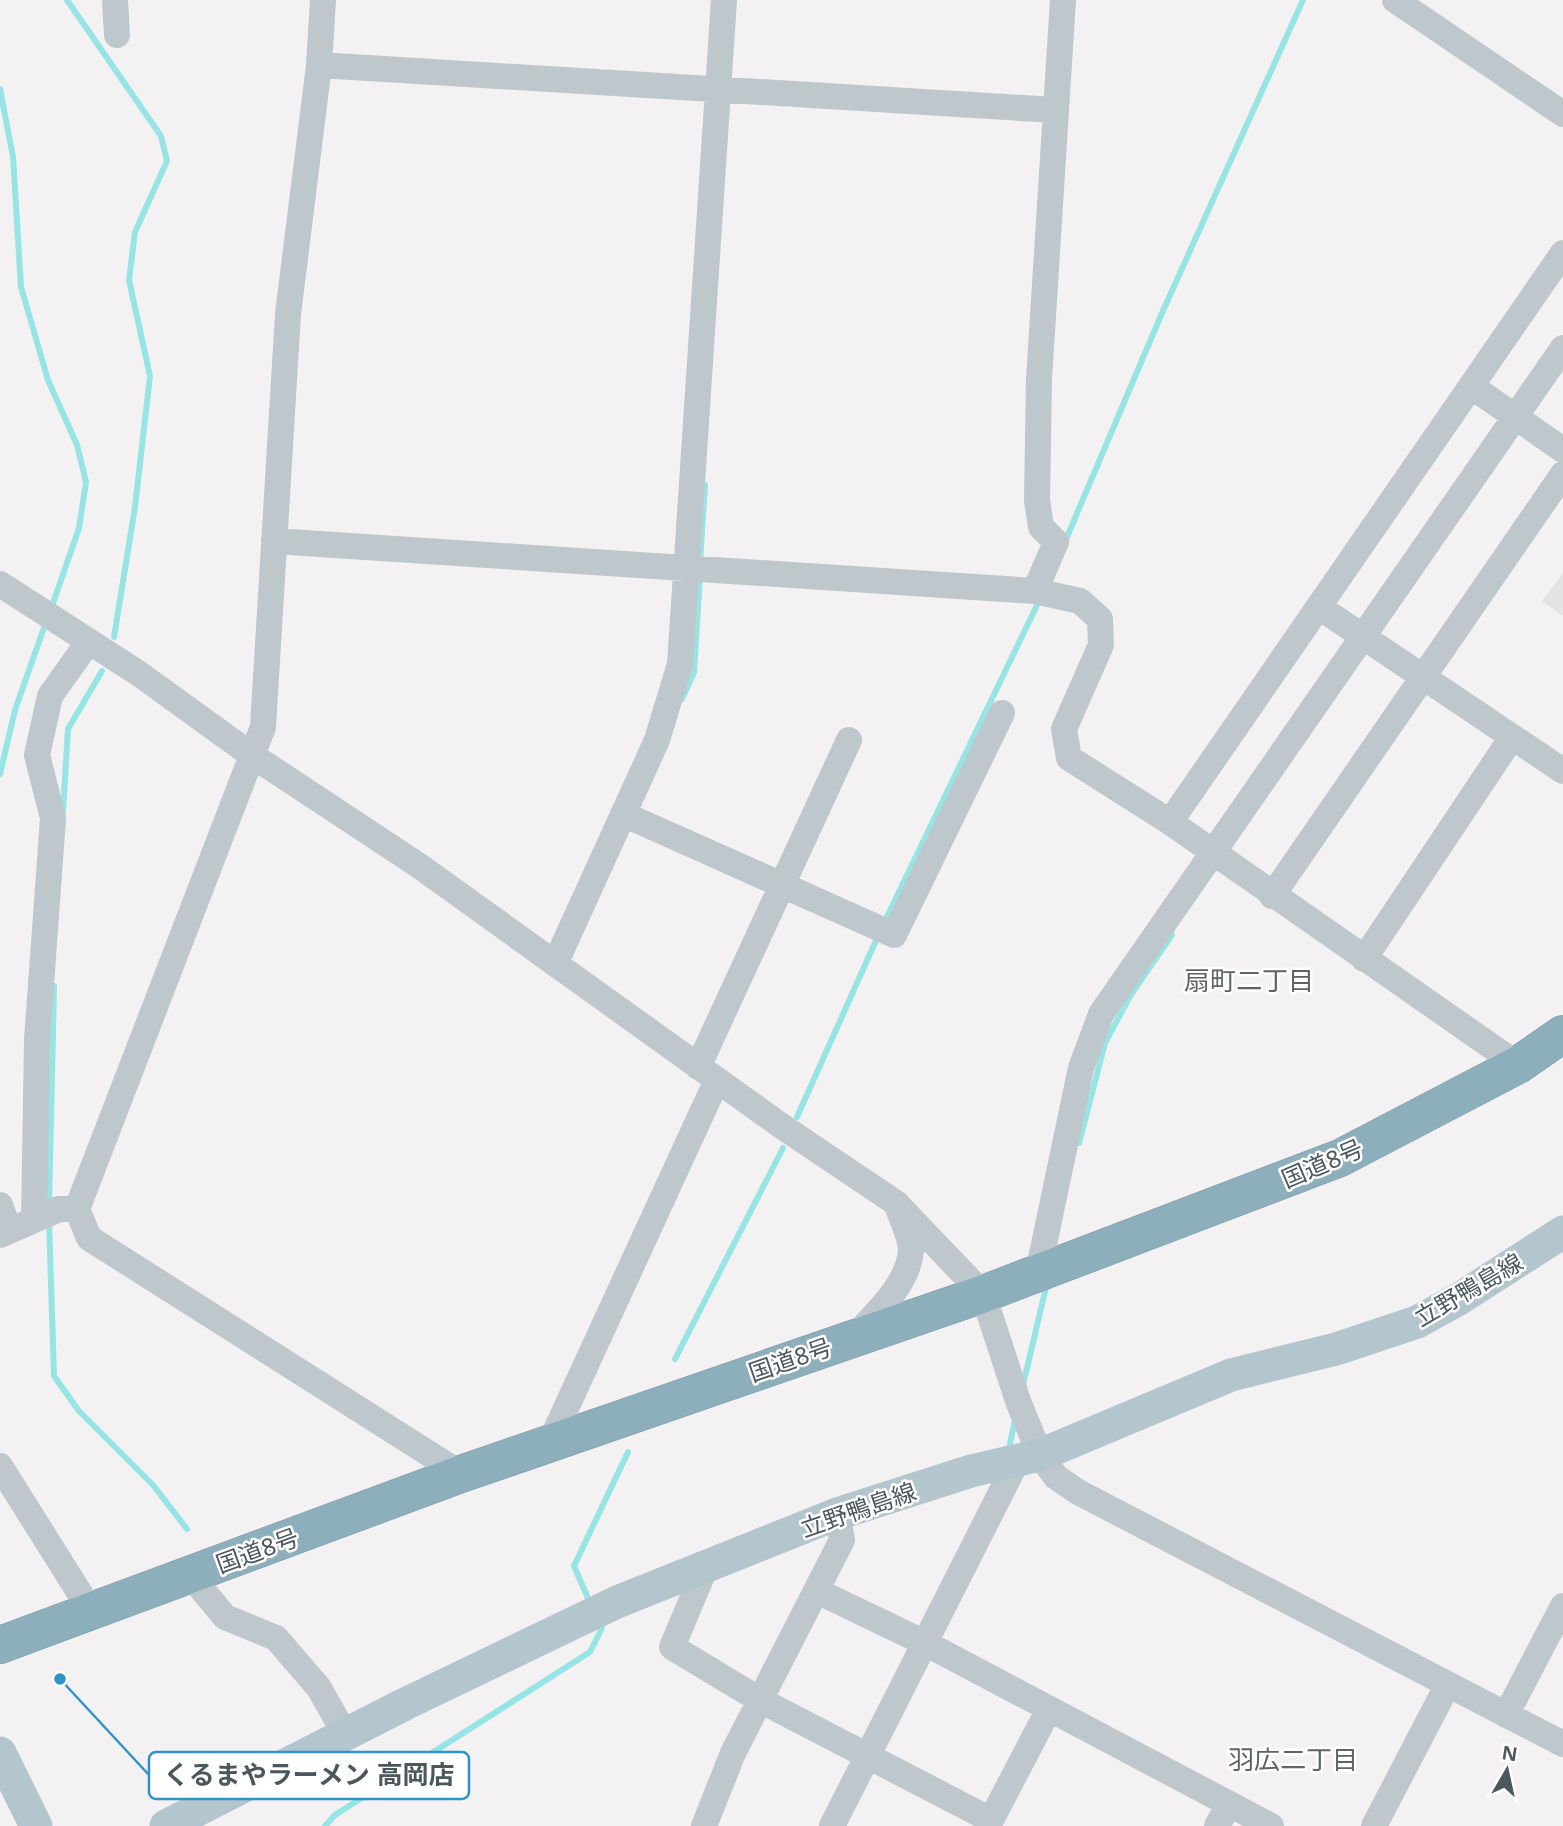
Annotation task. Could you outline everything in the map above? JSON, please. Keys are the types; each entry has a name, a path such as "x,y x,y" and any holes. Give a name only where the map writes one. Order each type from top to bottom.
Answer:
{"highway":[{"name":"国道8号","path":"0,1645 550,1443 983,1294 1340,1158 1518,1065 1563,1034"}],"main road":[{"name":"立野鴨島線","path":"166,1826 405,1704 604,1609 707,1564 837,1514 971,1471 1028,1459 1231,1375 1336,1349 1417,1322 1459,1299 1563,1232"},
{"path":"0,1754 36,1826"}],"street":[{"path":"115,0 117,35"},
{"path":"323,0 319,65 288,314 263,727 77,1209 89,1238 461,1475"},
{"path":"555,964 657,740 680,664 696,569 727,90 724,0"},
{"path":"1045,593 1056,542 1041,527 1037,500 1039,379 1063,0"},
{"path":"1395,0 1563,114"},
{"path":"319,65 1055,110"},
{"path":"1170,822 1563,253"},
{"path":"1038,1273 1081,1068 1101,1014 1563,348"},
{"path":"1471,386 1563,450"},
{"path":"1272,895 1563,474"},
{"path":"274,541 1045,593 1080,601 1100,619 1101,645 1064,729 1069,758 1170,822 1518,1065"},
{"path":"0,584 64,624 253,756 418,865 707,1073 896,1203 983,1294 1018,1401 1028,1459 918,1640 860,1752 832,1826"},
{"path":"1319,607 1563,771"},
{"path":"34,1220 37,1040 53,818 37,755 50,696 89,641"},
{"path":"624,814 894,935 1002,713"},
{"path":"1364,959 1512,737"},
{"path":"550,1443 707,1073 782,884 849,740"},
{"path":"854,1337 882,1306 908,1264 911,1248 896,1203"},
{"path":"0,1205 5,1233 59,1209 77,1209"},
{"path":"1028,1459 1078,1492 1563,1744"},
{"path":"0,1466 91,1611"},
{"path":"704,1826 733,1753 842,1540 837,1514"},
{"path":"707,1564 672,1647 760,1700 996,1822 1049,1709"},
{"path":"190,1575 225,1617 276,1638 319,1688 346,1736"},
{"path":"817,1591 918,1640 1049,1709 1223,1815 1271,1826"},
{"path":"1506,1714 1563,1606"},
{"path":"1374,1826 1447,1686"}],"shaded area":[{"path":"1563,573 1563,616 1542,601"}],"waterway":[{"path":"67,0 161,136 167,161 135,232 129,280 150,376 135,507 114,637"},
{"path":"1064,544 1162,313 1303,0"},
{"path":"0,89 13,157 21,287 48,380 77,445 86,482 79,528 51,609"},
{"path":"700,562 705,485"},
{"path":"682,699 694,672 700,576"},
{"path":"884,923 1040,599"},
{"path":"0,774 15,710 46,622"},
{"path":"63,811 68,729 102,671"},
{"path":"1079,1143 1105,1043 1130,996 1172,935"},
{"path":"797,1117 878,936"},
{"path":"49,1206 54,986"},
{"path":"675,1359 783,1148"},
{"path":"49,1221 54,1376 79,1411 153,1485 187,1529"},
{"path":"1023,1385 1047,1283"},
{"path":"1008,1453 1015,1420"},
{"path":"591,1605 574,1566 628,1452"},
{"path":"325,1826 335,1815 590,1652 602,1628 599,1621"}],"place":[{"name":"くるまやラーメン 高岡店","path":"60,1679"}],"district":[{"name":"扇町二丁目","path":"1249,980"},
{"name":"羽広二丁目","path":"1293,1759"}]}
